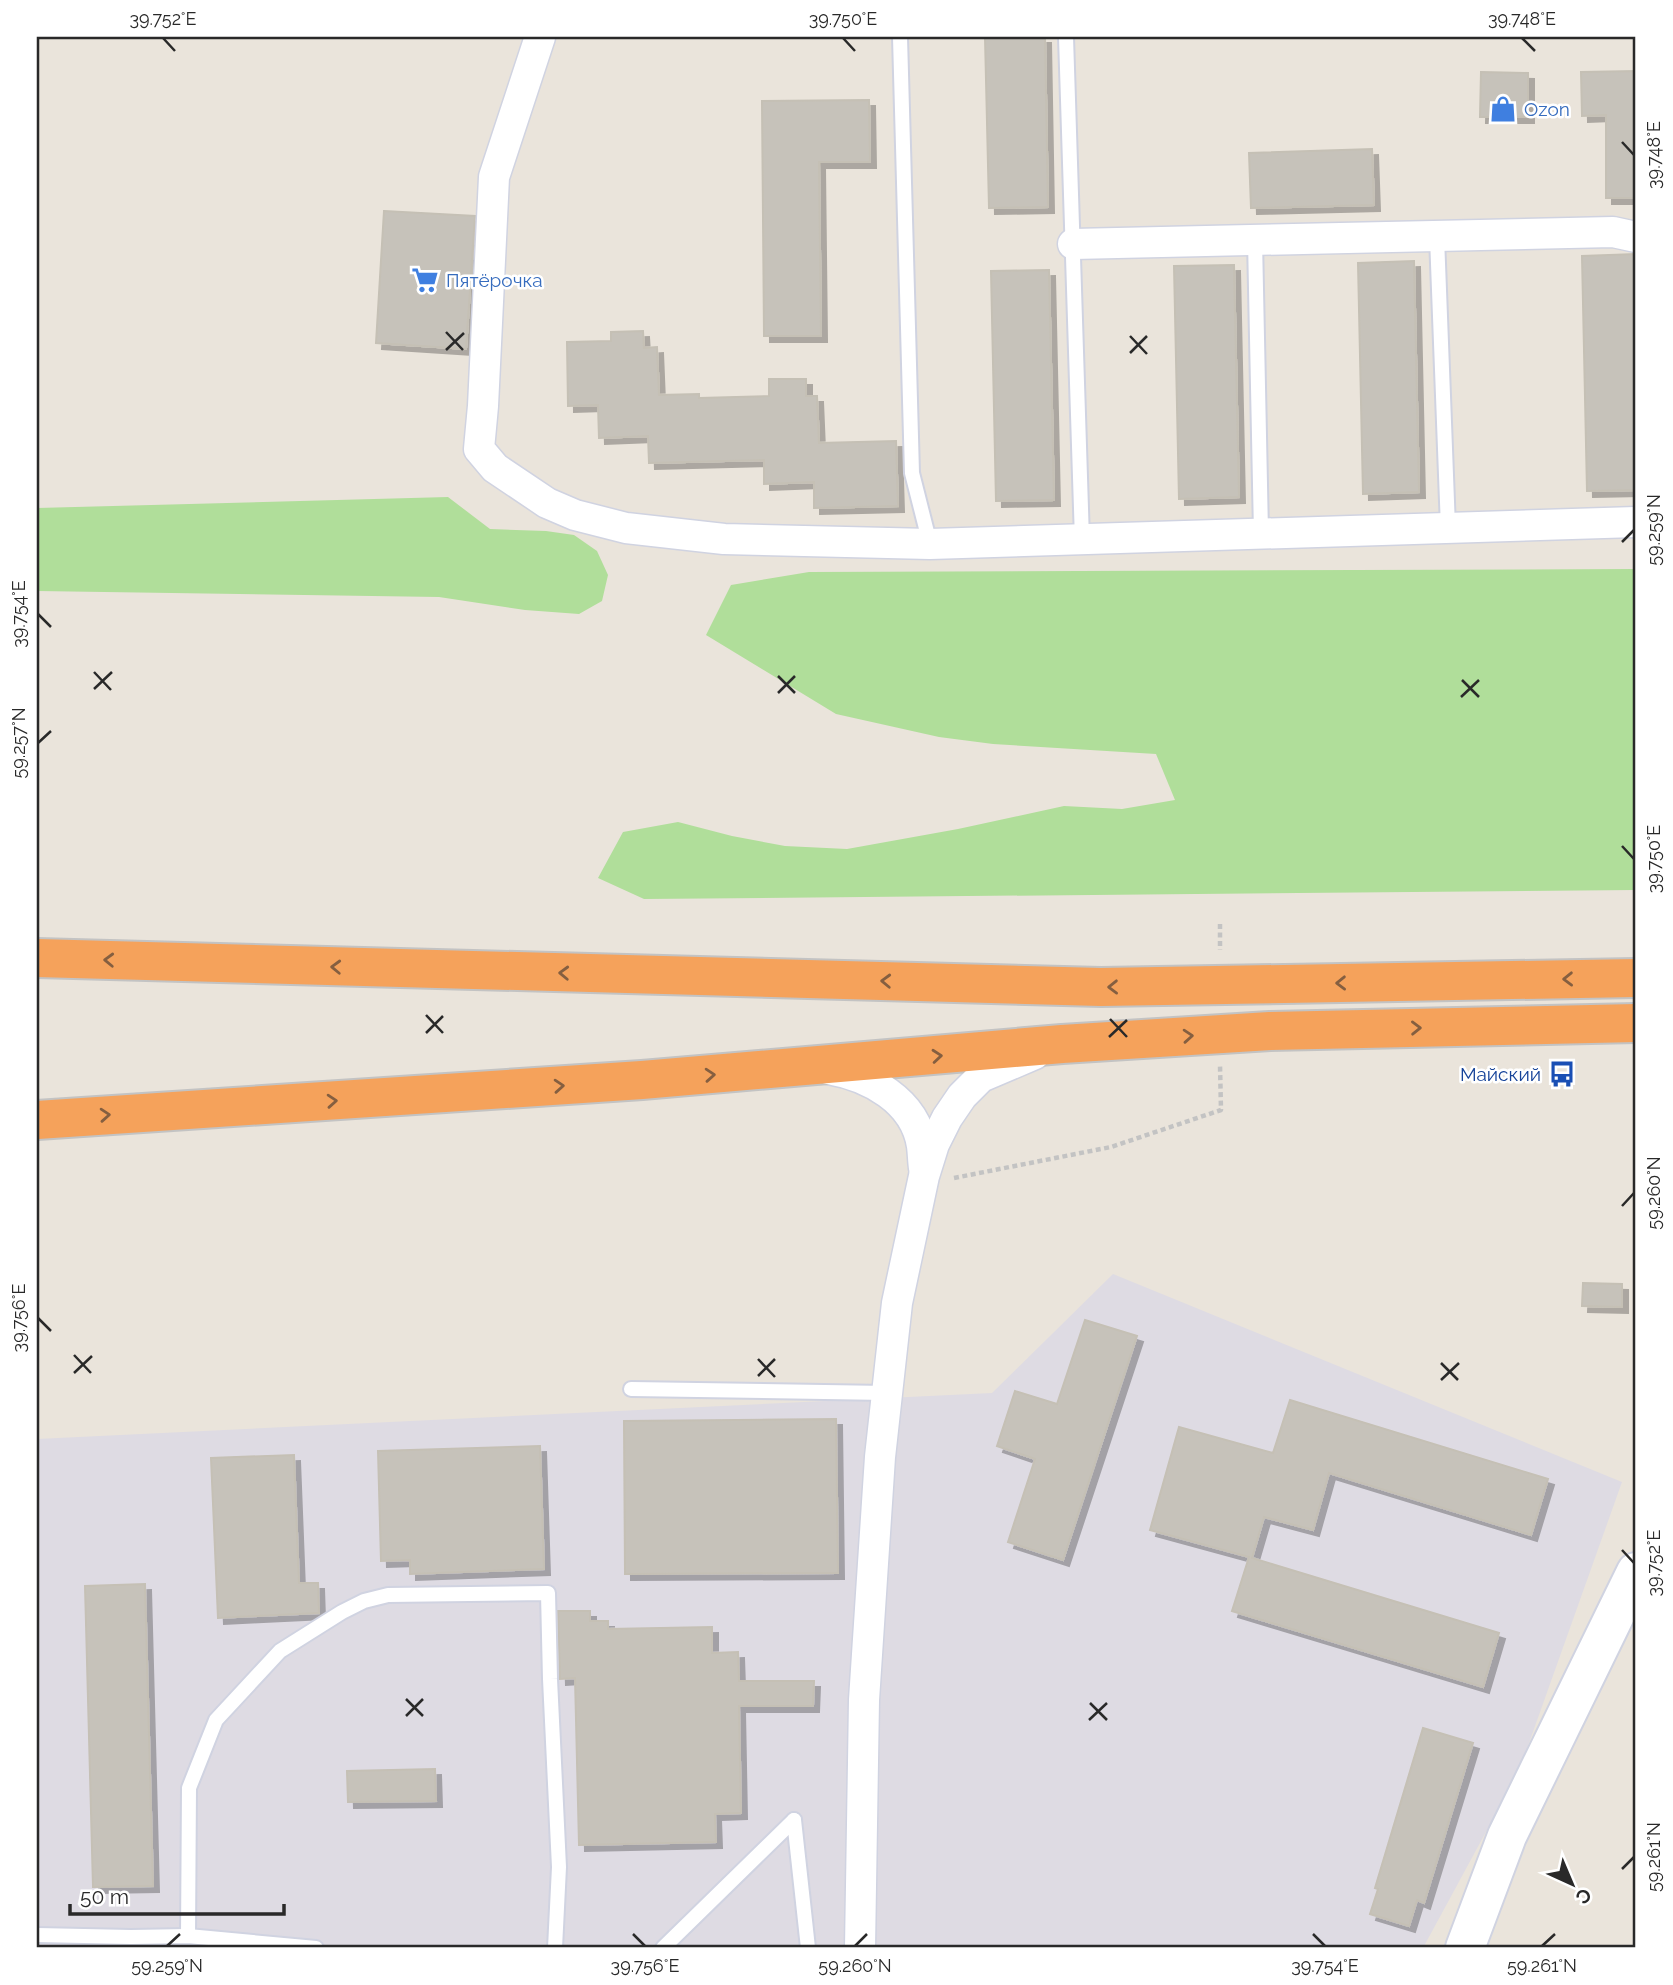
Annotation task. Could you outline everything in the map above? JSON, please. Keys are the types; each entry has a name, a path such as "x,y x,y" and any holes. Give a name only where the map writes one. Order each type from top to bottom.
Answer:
{"highway":[{"path":"37,958 1101,987 1636,978"},
{"path":"37,1120 642,1080 1062,1044 1270,1031 1636,1023"}],"street":[{"path":"540,37 494,177 479,449 495,468 547,503 575,515 626,528 724,539 930,544 1636,522"},
{"path":"1073,244 1613,232 1636,237"},
{"path":"860,1948 864,1700 880,1457 897,1303 923,1180 934,1144 947,1118 962,1096 981,1077 1012,1062 1062,1044"},
{"path":"814,1067 849,1073 875,1083 899,1102 912,1119 922,1144 923,1180"},
{"path":"1465,1948 1507,1836 1636,1572"}],"lane":[{"path":"900,37 912,473 930,544"},
{"path":"1066,37 1082,540"},
{"path":"1437,237 1448,528"},
{"path":"1255,240 1261,533"},
{"path":"631,1389 887,1393"},
{"path":"188,1936 189,1788 216,1720 280,1651 342,1612 364,1601 388,1595 548,1593 559,1867 555,1948"},
{"path":"663,1948 794,1819 808,1948"},
{"path":"37,1935 188,1936 316,1948"}],"path":[{"path":"1220,924 1220,950"},
{"path":"923,1180 1111,1147 1221,1110 1220,1063"}],"shaded area":[{"path":"1113,1274 1622,1482 1519,1771 1423,1948 37,1948 37,1439 992,1393"}],"green space":[{"path":"448,497 490,529 574,535 597,551 608,575 602,601 579,614 525,610 439,597 37,591 37,508"},
{"path":"1636,569 1636,890 644,899 598,878 623,832 678,822 785,846 847,849 1064,806 1122,809 1175,800 1156,754 993,744 939,737 836,714 706,635 731,585 809,572"}],"building":[{"path":"985,37 1045,37 1048,207 989,208"},
{"path":"1636,71 1636,198 1606,198 1606,115 1582,116 1581,72"},
{"path":"1481,72 1528,73 1528,117 1480,117"},
{"path":"869,100 870,162 819,162 821,336 764,336 762,101"},
{"path":"1372,149 1374,205 1251,208 1249,153"},
{"name":"Пятёрочка","path":"384,211 475,216 466,349 376,343"},
{"path":"1636,254 1636,490 1587,491 1582,256"},
{"path":"1414,261 1419,492 1363,494 1358,263"},
{"path":"1234,265 1239,497 1179,499 1174,266"},
{"path":"1049,270 1054,500 996,501 991,271"},
{"path":"643,331 644,348 657,347 659,395 699,394 699,398 769,396 769,379 806,379 806,396 817,396 819,443 896,441 898,506 814,508 814,482 764,484 764,460 649,463 648,436 599,438 598,405 568,406 567,342 611,341 611,332"},
{"path":"1583,1283 1622,1284 1622,1307 1582,1306"},
{"path":"1085,1320 1137,1336 1063,1560 1008,1542 1035,1459 997,1446 1015,1391 1057,1404"},
{"path":"1290,1400 1548,1479 1531,1535 1329,1473 1313,1530 1264,1517 1252,1558 1499,1633 1483,1687 1232,1611 1249,1557 1150,1530 1179,1427 1273,1453"},
{"path":"836,1419 838,1573 625,1574 624,1421"},
{"path":"540,1446 544,1569 410,1574 410,1560 381,1561 378,1451"},
{"path":"294,1455 299,1583 318,1583 319,1613 218,1618 211,1458"},
{"path":"145,1584 153,1886 93,1887 85,1586"},
{"path":"558,1611 590,1611 590,1621 608,1621 608,1629 712,1627 712,1653 738,1652 739,1681 814,1681 813,1706 739,1706 741,1813 715,1814 716,1842 579,1845 575,1678 560,1679"},
{"path":"1423,1728 1473,1743 1424,1903 1417,1900 1409,1926 1370,1914 1378,1889 1375,1888"},
{"path":"435,1769 436,1801 348,1802 347,1771"}],"place":[{"name":"Ozon","path":"1503,109"},
{"name":"Пятёрочка","path":"425,280"},
{"name":"Майский","path":"1562,1074"}]}
